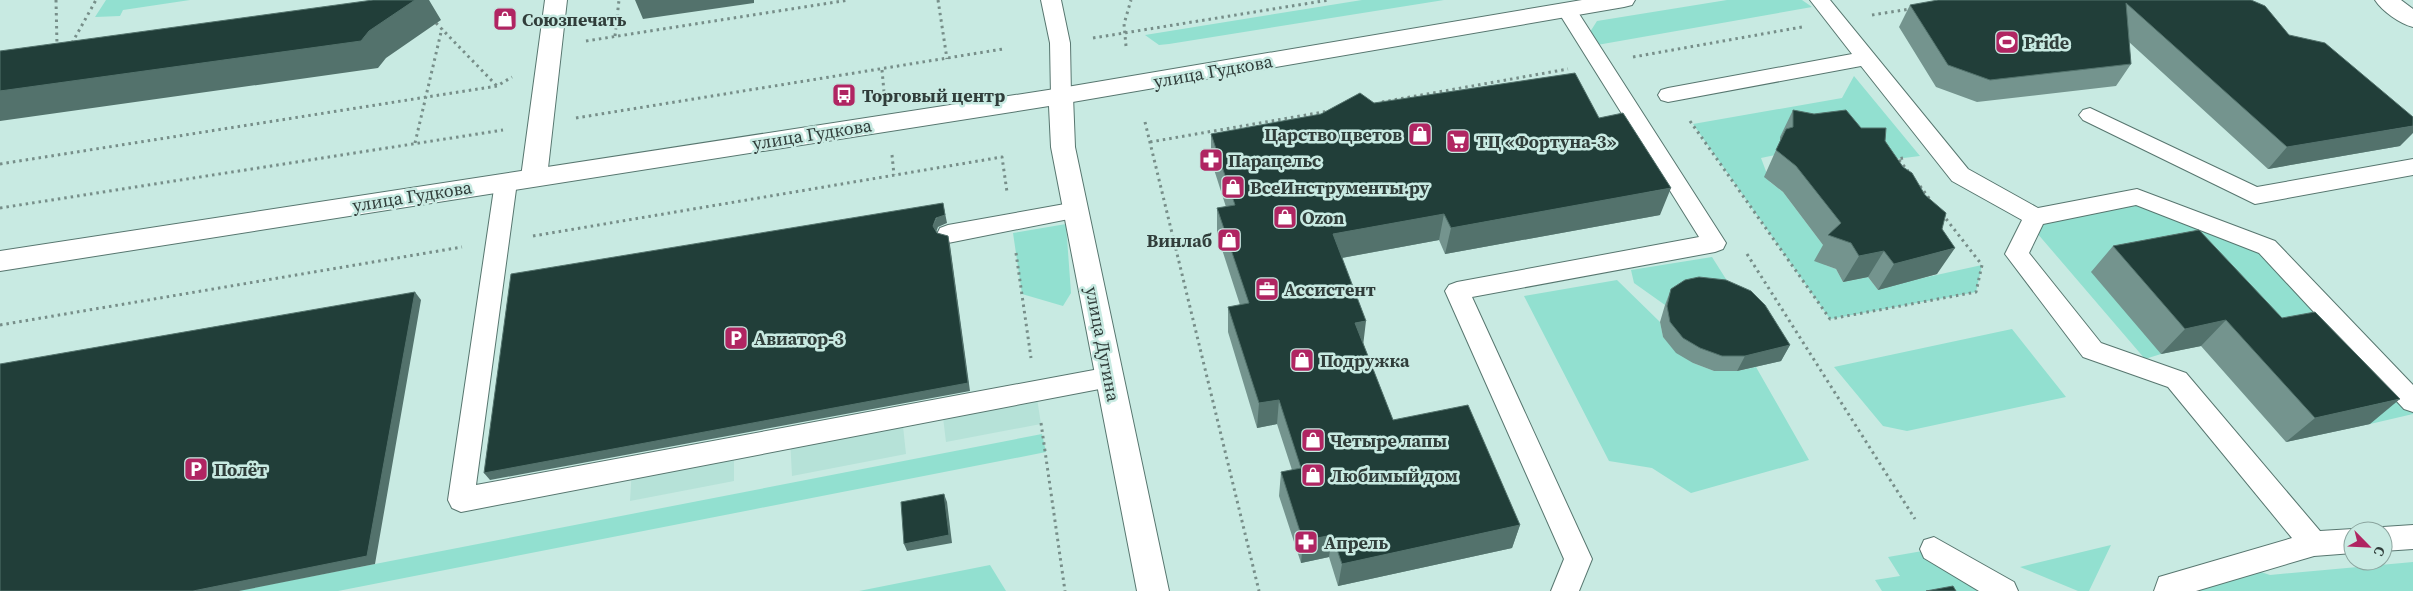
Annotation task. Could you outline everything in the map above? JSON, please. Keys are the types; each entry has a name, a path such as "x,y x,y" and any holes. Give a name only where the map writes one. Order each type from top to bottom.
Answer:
{"street":[{"path":"534,177 556,0"},
{"name":"улица Гудкова","path":"0,261 1061,96 1624,0"},
{"path":"2386,0 2413,20"},
{"name":"улица Дугина","path":"1061,96 1063,147 1153,591"}],"lane":[{"path":"1051,0 1060,43 1061,96"},
{"path":"1820,0 1960,175 2035,217 2137,197 2267,248 2413,402"},
{"path":"1565,591 1578,559 1457,291 1715,243 1567,10"},
{"path":"1668,94 1866,58"},
{"path":"2090,115 2255,196 2413,167"},
{"path":"506,182 461,500 1110,377"},
{"path":"948,234 1076,210"},
{"path":"2035,217 2016,254 2092,350 2177,380 2314,544"},
{"path":"2393,538 2413,537"},
{"path":"2168,591 2169,586 2314,544 2343,542"},
{"path":"1934,549 2004,591"}],"path":[{"path":"56,0 57,45"},
{"path":"72,43 96,0"},
{"path":"615,36 619,0"},
{"path":"0,164 497,86 549,52 615,36 849,0"},
{"path":"938,0 947,59"},
{"path":"1126,46 1124,24 1132,0"},
{"path":"1088,39 1329,0"},
{"path":"1376,103 1913,8"},
{"path":"436,23 497,86"},
{"path":"415,143 424,98 442,28"},
{"path":"0,208 541,124 1003,49"},
{"path":"1668,94 1694,124 1830,318 1976,292 1982,265 1940,212"},
{"path":"1150,142 1336,110"},
{"path":"1145,122 1259,591"},
{"path":"1910,174 1898,159 1941,151"},
{"path":"1916,182 1934,204"},
{"path":"1744,251 1934,549"}],"shaded area":[{"path":"1036,392 1041,424 946,442 942,409"},
{"path":"902,417 906,454 792,476 790,438"},
{"path":"734,449 734,481 630,501 632,468"}],"green space":[{"path":"106,0 190,0 123,10 120,16 95,17"},
{"path":"1362,0 1444,0 1169,44 1159,45 1145,35"},
{"path":"1727,0 1802,0 1812,7 1597,45 1590,32 1597,21"},
{"path":"1854,76 1920,156 1871,162 1785,153 1761,158 1770,182 1783,192 1826,249 1825,265 1836,269 1843,282 1868,277 1878,290 1909,281 1982,265 1976,292 1830,319 1693,124 1842,98"},
{"path":"2137,197 2267,247 2413,402 2413,414 2370,424 2289,337 2176,256 2161,354 2145,359 2031,226"},
{"path":"1066,224 1071,293 1063,306 1022,294 1013,233"},
{"path":"1712,257 1743,306 1678,295 1665,305 1634,283 1631,270"},
{"path":"1617,280 1660,322 1663,337 1693,363 1714,371 1737,371 1756,367 1809,460 1691,493 1652,468 1609,461 1524,296"},
{"path":"2012,329 2066,397 1907,431 1883,426 1834,367"},
{"path":"1042,434 1046,452 338,591 236,591"},
{"path":"2111,545 2089,591 2078,591 2020,567"},
{"path":"1934,549 2004,591 1882,591 1875,580 1900,576 1888,557"},
{"path":"2413,562 2413,591 2168,591 2240,565 2270,575 2343,568 2343,571 2393,571 2393,564"},
{"path":"990,565 1006,591 859,591"}],"building":[{"path":"373,0 415,0 369,31 361,41 0,91 0,51"},
{"path":"1938,0 2251,0 2265,6 2289,35 2325,43 2413,117 2413,126 2287,147 2126,3 2131,64 1990,80 1948,65 1910,5"},
{"path":"1575,73 1599,118 1623,113 1671,188 1451,228 1444,214 1333,234 1366,321 1355,323 1393,420 1468,405 1520,525 1342,564 1332,535 1303,541 1281,472 1301,468 1279,400 1259,403 1228,307 1249,303 1217,208 1235,205 1211,134 1321,114 1360,93 1374,103"},
{"path":"1793,110 1814,114 1846,110 1861,128 1886,128 1885,141 1903,167 1912,173 1925,195 1946,213 1942,229 1955,248 1894,264 1884,251 1859,256 1851,243 1828,235 1841,223 1796,166 1776,150 1786,129 1793,127"},
{"name":"Авиатор-3","path":"943,203 945,215 936,218 933,226 937,233 948,236 968,383 484,473 511,274"},
{"path":"2199,230 2282,318 2315,312 2400,399 2315,418 2226,320 2185,329 2113,246"},
{"path":"1699,277 1726,280 1751,291 1765,305 1790,345 1745,356 1722,356 1700,348 1683,338 1670,322 1667,306 1671,289 1685,280"},
{"name":"Полёт","path":"415,292 367,556 193,591 0,591 0,364"},
{"path":"944,494 949,535 904,544 901,502"},
{"path":"1953,586 1956,591 1926,591"}],"place":[{"name":"Союзпечать","path":"505,19"},
{"name":"Pride","path":"2007,42"},
{"name":"Торговый центр","path":"844,95"},
{"name":"Царство цветов","path":"1420,134"},
{"name":"ТЦ «Фортуна-3»","path":"1458,141"},
{"name":"Парацельс","path":"1211,160"},
{"name":"ВсеИнструменты.ру","path":"1233,187"},
{"name":"Ozon","path":"1285,217"},
{"name":"Винлаб","path":"1229,240"},
{"name":"Ассистент","path":"1267,289"},
{"name":"Авиатор-3","path":"736,338"},
{"name":"Подружка","path":"1302,360"},
{"name":"Четыре лапы","path":"1313,440"},
{"name":"Полёт","path":"196,469"},
{"name":"Любимый дом","path":"1313,475"},
{"name":"Апрель","path":"1306,542"}]}
